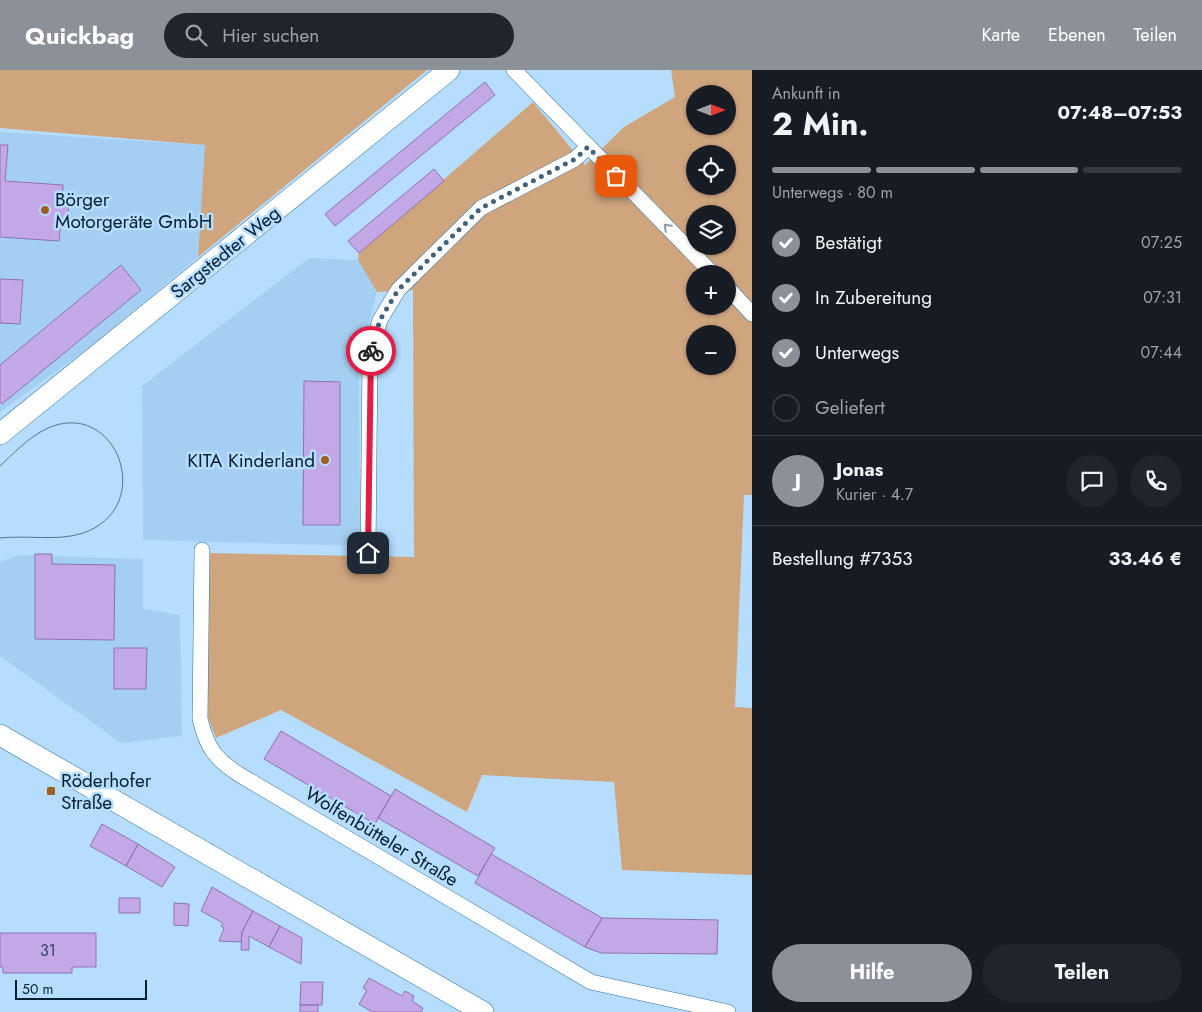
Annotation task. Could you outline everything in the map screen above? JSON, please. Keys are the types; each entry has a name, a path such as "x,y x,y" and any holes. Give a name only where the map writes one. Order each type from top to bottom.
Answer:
{"street":[{"name":"Sargstedter Weg","path":"0,434 450,70"},
{"path":"514,70 704,265"},
{"path":"368,553 370,356 380,320 398,290 481,208 575,159 588,147"},
{"path":"736,297 752,314"},
{"name":"Wolfenbütteler Straße","path":"202,550 200,719 208,745 216,758 240,775 591,982 728,1012"},
{"path":"0,735 483,1012"}],"shaded area":[{"path":"0,70 427,70 198,257 205,145 0,128"},
{"path":"671,70 752,70 752,495 744,495 735,707 752,708 752,875 622,870 614,782 482,775 467,812 281,710 216,738 205,710 208,553 414,557 413,290 377,292 358,260 359,253 533,102 585,165 624,127 675,97"},
{"path":"0,132 206,145 198,257 95,343 0,412"},
{"path":"309,258 358,260 377,292 359,362 360,546 143,540 142,386"},
{"path":"18,555 143,559 143,609 180,615 182,736 121,743 0,656 0,562"}],"building":[{"path":"485,82 495,95 335,226 325,214"},
{"path":"0,145 8,145 5,181 63,185 62,201 69,202 67,221 61,221 59,241 0,237"},
{"path":"434,169 444,181 359,253 348,241"},
{"path":"121,265 141,290 2,404 0,402 0,365"},
{"path":"0,279 23,280 20,324 0,323"},
{"path":"304,381 340,382 340,525 303,525"},
{"path":"35,554 52,554 52,564 115,565 114,640 35,639"},
{"path":"114,648 147,648 146,689 114,689"},
{"path":"281,731 391,796 375,824 264,759"},
{"path":"395,789 495,848 478,876 378,818"},
{"path":"102,824 138,844 126,866 90,846"},
{"path":"138,844 175,867 162,887 126,866"},
{"path":"491,854 602,918 585,947 475,883"},
{"path":"212,887 253,911 242,932 241,942 219,941 224,928 221,926 223,923 201,911"},
{"path":"119,898 140,898 140,913 119,913"},
{"path":"174,903 189,904 188,926 174,925"},
{"path":"253,911 280,926 269,947 249,936 249,950 241,950 242,932"},
{"path":"602,918 718,920 717,954 601,953 585,947"},
{"path":"280,926 302,938 301,964 269,947"},
{"path":"0,933 96,933 96,967 72,967 72,973 3,973 3,967 0,967"},
{"path":"369,978 402,996 405,991 414,996 412,1001 423,1008 421,1012 372,1012 359,1004 367,990 363,988"},
{"path":"301,982 323,982 322,1005 300,1005"},
{"path":"300,1005 318,1005 318,1012 300,1012"}],"tram line":[{"path":"0,466 21,446 44,430 70,423 91,427 108,440 119,459 123,481 118,502 104,521 80,534 51,538 0,538"}],"way so far":[{"path":"371,351 373,337 380,320 398,290 481,208 575,159 588,147 616,176"}],"place":[{"name":"Börger Motorgeräte GmbH","path":"45,210"},
{"name":"KITA Kinderland","path":"325,460"},
{"name":"Röderhofer Straße","path":"51,791"}],"route":[{"path":"368,553 371,351"}]}
